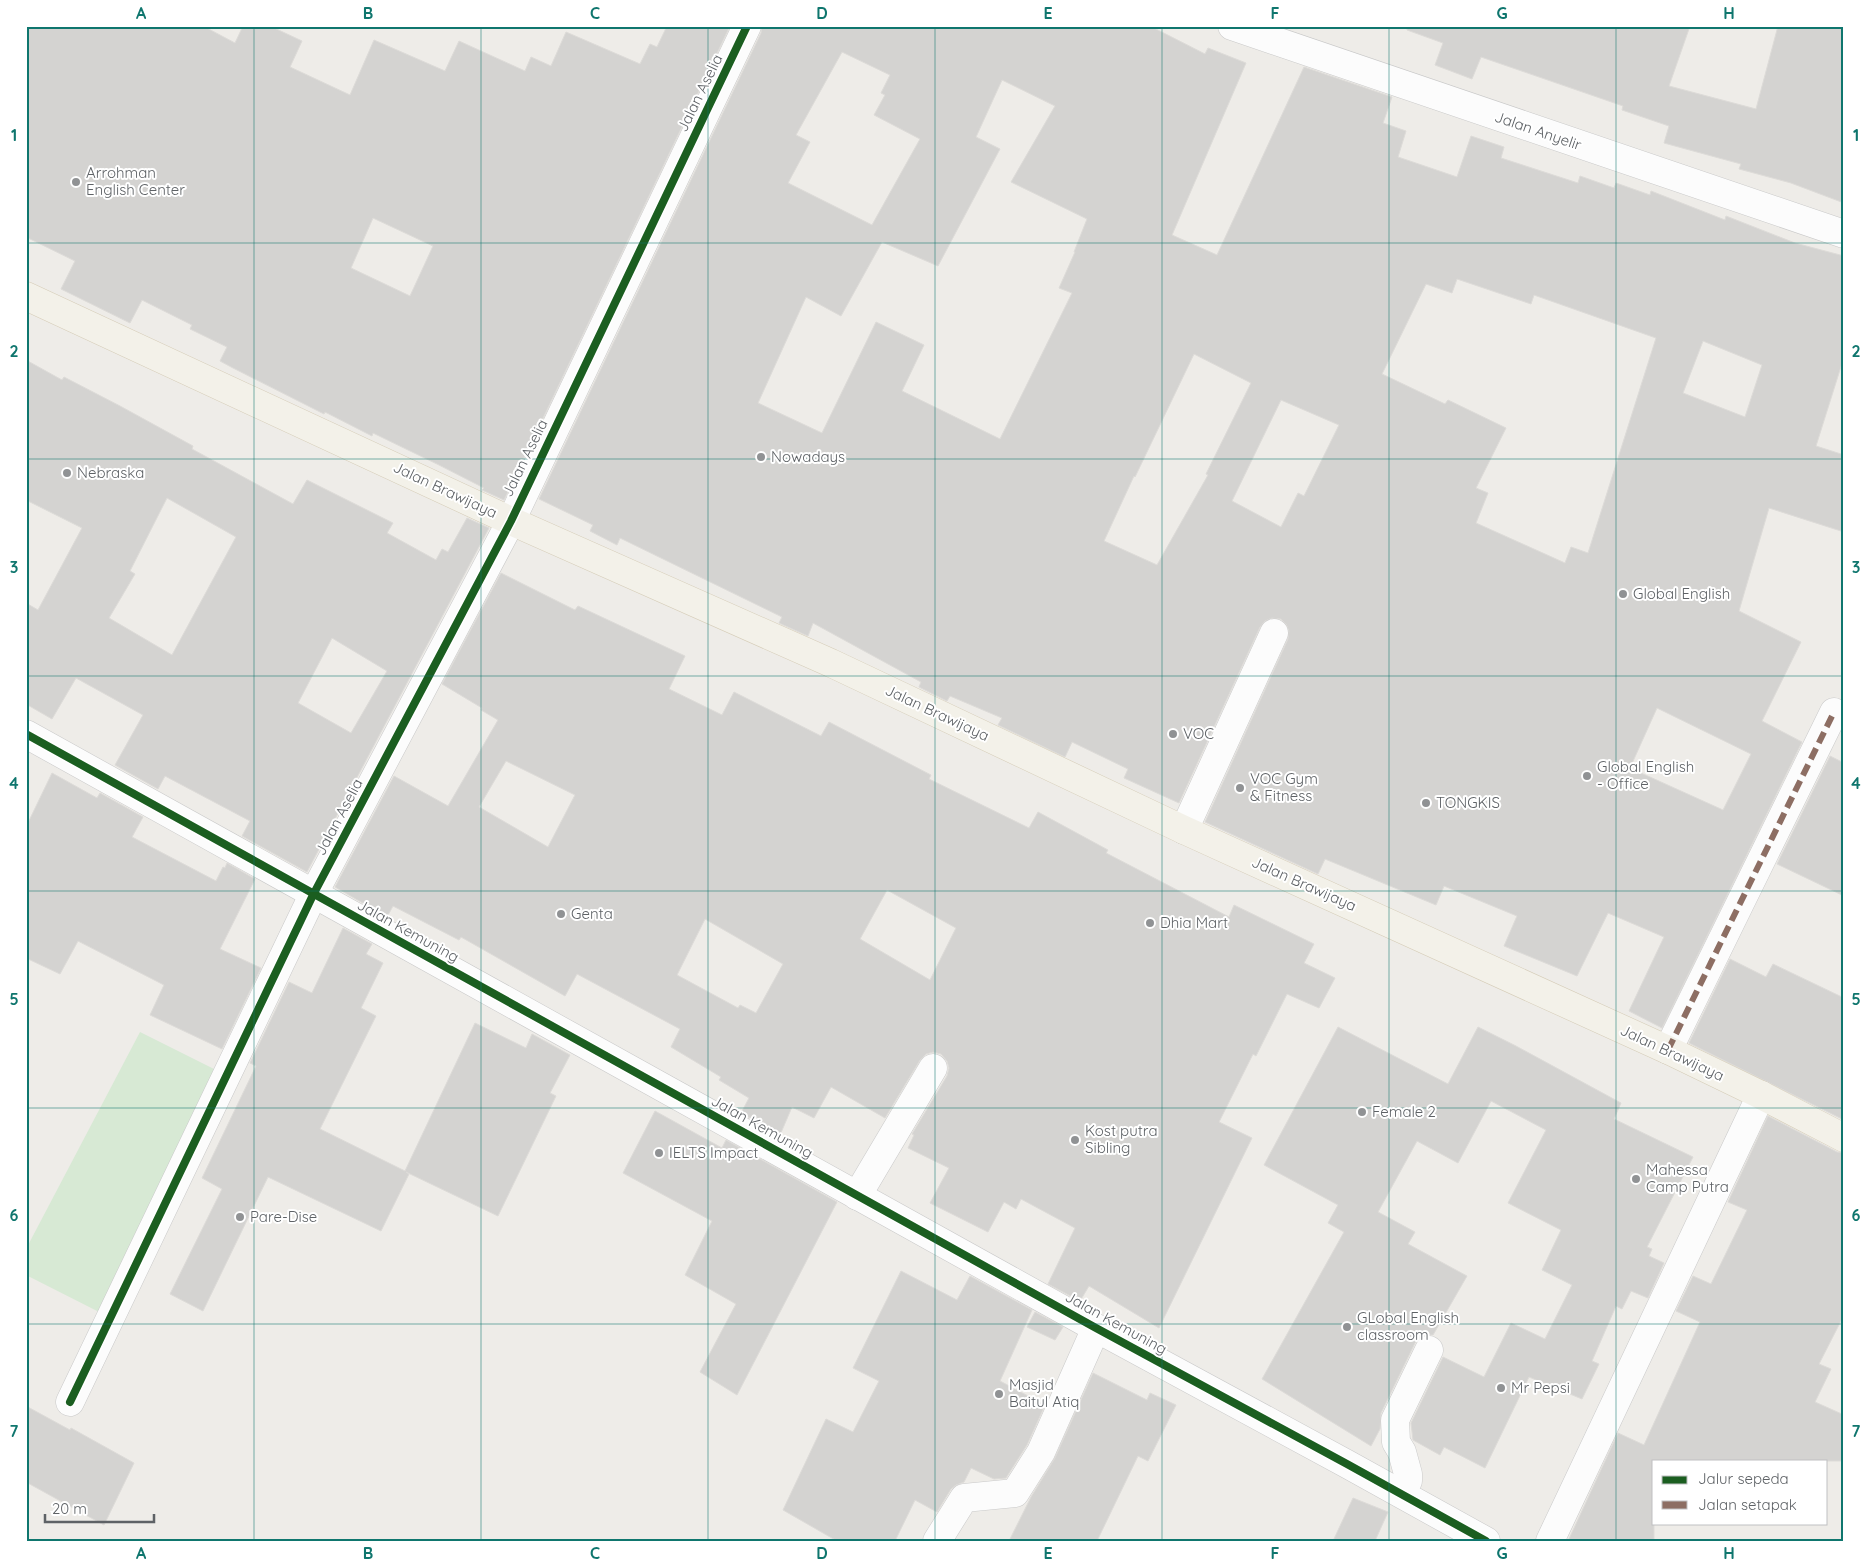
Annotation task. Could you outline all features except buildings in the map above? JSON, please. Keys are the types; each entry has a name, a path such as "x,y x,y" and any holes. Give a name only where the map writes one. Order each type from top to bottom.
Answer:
{"main road":[{"name":"Jalan Brawijaya","path":"26,296 511,520 831,663 1184,830 1668,1050 1844,1138"}],"street":[{"name":"Jalan Aselia","path":"70,1402 313,895 511,520 747,26"},
{"name":"Jalan Anyelir","path":"1232,26 1285,35 1844,234"},
{"path":"1184,830 1274,633"},
{"path":"1668,1050 1834,712"},
{"name":"Jalan Kemuning","path":"26,734 857,1196 1486,1541"},
{"path":"857,1196 933,1068"},
{"path":"1550,1541 1761,1095"},
{"path":"937,1541 964,1498 1015,1494 1041,1452 1096,1328"},
{"path":"1402,1494 1408,1481 1408,1474 1402,1452 1396,1442 1394,1420 1429,1350"}],"green space":[{"path":"140,1032 222,1073 103,1314 26,1275 26,1249"}],"marked path":[{"path":"1668,1050 1834,712"}],"cycle path":[{"path":"70,1402 313,895 511,521 747,26"},
{"path":"26,734 1096,1328 1486,1541"}],"place":[{"name":"Arrohman English Center","path":"76,182"},
{"name":"Nowadays","path":"761,457"},
{"name":"Nebraska","path":"67,473"},
{"name":"Global English","path":"1623,594"},
{"name":"VOC","path":"1173,734"},
{"name":"Global English - Office","path":"1587,776"},
{"name":"VOC Gym & Fitness","path":"1240,788"},
{"name":"TONGKIS","path":"1426,803"},
{"name":"Genta","path":"561,914"},
{"name":"Dhia Mart","path":"1150,923"},
{"name":"Female 2","path":"1362,1112"},
{"name":"Kost putra Sibling","path":"1075,1140"},
{"name":"IELTS Impact","path":"659,1153"},
{"name":"Mahessa Camp Putra","path":"1636,1179"},
{"name":"Pare-Dise","path":"240,1217"},
{"name":"GLobal English classroom","path":"1347,1327"},
{"name":"Mr Pepsi","path":"1501,1388"},
{"name":"Masjid Baitul Atiq","path":"999,1394"}]}
